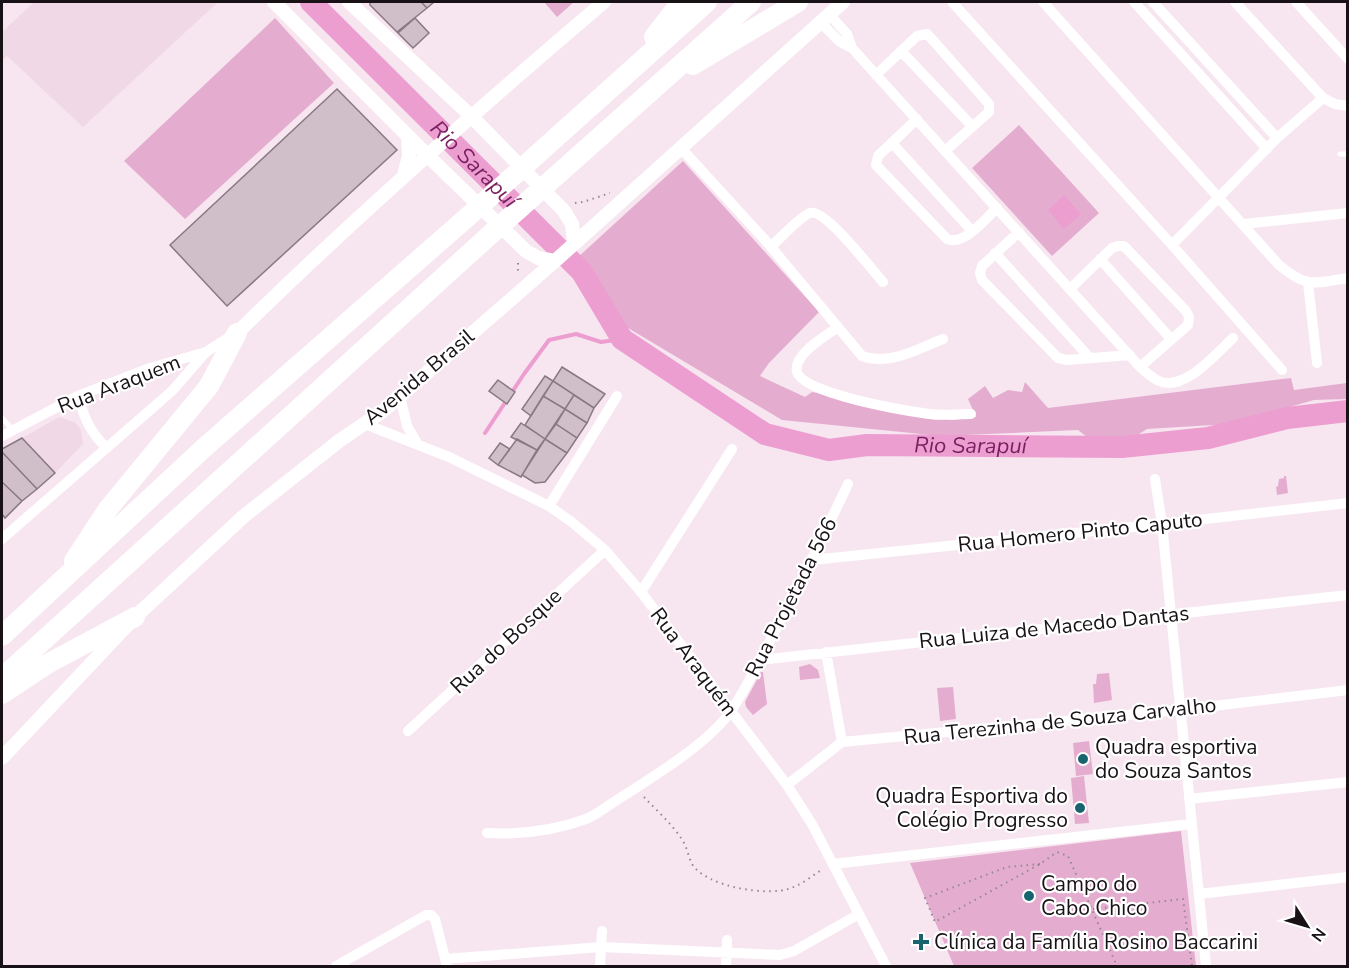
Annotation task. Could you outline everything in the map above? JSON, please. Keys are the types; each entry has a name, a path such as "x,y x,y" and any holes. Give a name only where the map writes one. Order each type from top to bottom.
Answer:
{"highway":[{"path":"625,75 681,2"},
{"path":"2,636 205,447 472,213 706,2"},
{"path":"2,678 492,233 751,2"},
{"path":"652,89 798,2"},
{"path":"60,584 89,535 108,509 209,386 237,333"},
{"path":"2,694 49,663 135,617"}],"street":[{"path":"274,2 526,251 538,258 556,260"},
{"path":"352,2 457,103 465,121 554,200 568,217 573,230 573,244"},
{"path":"237,333 295,276 440,143 604,2"},
{"name":"Avenida Brasil","path":"2,758 135,617 244,516 400,396 556,260 843,2"},
{"path":"952,2 1282,370"},
{"path":"1043,2 1280,265 1293,276 1308,284 1347,278"},
{"path":"1134,2 1267,149"},
{"path":"1153,2 1277,138"},
{"path":"1235,2 1323,98 1335,104 1347,106"},
{"path":"1243,10 1253,2"},
{"path":"1296,2 1347,59"},
{"path":"824,18 839,41 852,48 1140,367 1156,380 1173,383 1195,373 1233,338"},
{"path":"876,75 917,36 922,34 931,38 989,104 989,112 946,150"},
{"path":"901,51 972,126"},
{"path":"1172,245 1277,138 1323,98"},
{"path":"457,103 484,104"},
{"path":"917,119 878,156 876,165 947,240 958,241 997,208"},
{"path":"404,176 409,156 408,136"},
{"path":"892,143 972,231"},
{"path":"681,147 771,247 862,356 884,360 943,339"},
{"path":"771,247 802,218 810,213 816,213 830,221 883,282"},
{"path":"1244,224 1347,213"},
{"path":"1018,232 982,266 980,273 982,280 1058,358 1067,360 1130,355"},
{"path":"1070,289 1112,248 1124,246 1186,311 1188,325 1140,367"},
{"path":"994,254 1090,358"},
{"path":"1100,259 1171,339"},
{"path":"1308,284 1317,363"},
{"path":"838,327 801,356 797,365 797,373 808,385 826,393 932,415 971,414"},
{"name":"Rua Araquem","path":"2,436 78,396 150,368 206,352 237,333"},
{"path":"2,540 172,391 206,352"},
{"path":"78,396 89,428 97,440 107,448"},
{"path":"400,396 407,426 417,444"},
{"path":"549,506 617,396"},
{"name":"Rua Araquém","path":"365,424 449,457 549,506 605,550 641,592 787,785 812,824 886,966"},
{"path":"641,592 732,449"},
{"path":"1155,479 1162,524 1206,966"},
{"name":"Rua Projetada 566","path":"487,833 515,835 548,830 588,818 636,788 700,743 720,726 732,710 760,660 848,484"},
{"name":"Rua Homero Pinto Caputo","path":"812,560 1347,503"},
{"name":"Rua do Bosque","path":"408,731 605,550"},
{"name":"Rua Luiza de Macedo Dantas","path":"760,660 1347,595"},
{"path":"787,785 842,742 826,652"},
{"name":"Rua Terezinha de Souza Carvalho","path":"842,742 1180,710 1347,690"},
{"path":"1189,799 1347,782"},
{"path":"832,864 1191,824"},
{"path":"1199,894 1347,877"},
{"path":"336,966 426,915 431,915 435,919 446,963 601,947 780,955 794,951 858,914"},
{"path":"600,966 602,931"},
{"path":"726,966 727,940"}],"lane":[{"path":"1340,154 1347,154"},
{"path":"2,418 13,430"}],"path":[{"path":"554,200 583,202 614,192"},
{"path":"514,296 518,285 518,261"},
{"path":"636,788 681,838 692,864 717,883 777,891 793,888 832,864"},
{"path":"1040,864 1007,867 925,898 935,922 1040,864 1057,852 1068,856 1117,966"},
{"path":"1093,909 1183,899 1192,966"}],"shaded area":[{"path":"34,2 218,2 83,127 7,56 2,60 2,32"},
{"path":"544,2 574,2 557,17"},
{"path":"275,18 334,83 185,219 124,161"},
{"path":"1019,125 1099,213 1052,256 972,168"},
{"path":"683,161 819,312 769,363 760,376 805,397 812,392 952,420 976,417 968,399 985,386 993,398 1008,390 1022,392 1025,382 1048,408 1291,378 1294,390 1347,383 1347,399 1314,400 1230,424 1147,429 1128,441 1092,441 1078,430 941,436 782,420 618,322 586,268 576,259"},
{"path":"1064,195 1081,214 1064,229 1048,210"},
{"path":"59,417 75,422 81,430 83,444 55,473 22,438"},
{"path":"1286,476 1288,493 1277,495 1276,487 1279,479"},
{"path":"810,664 818,670 820,678 800,680 799,667"},
{"path":"763,672 767,704 753,715 745,702"},
{"path":"1109,673 1112,700 1094,703 1093,684 1096,684 1097,674"},
{"path":"953,687 956,719 940,721 937,688"},
{"name":"Quadra esportiva do Souza Santos","path":"1089,741 1093,774 1076,776 1073,743"},
{"name":"Quadra Esportiva do Colégio Progresso","path":"1084,776 1089,823 1075,824 1071,778"},
{"path":"1181,831 1196,966 954,966 910,863"}],"building":[{"path":"370,2 421,2 427,8 397,32 370,5"},
{"path":"421,2 434,2 427,8"},
{"path":"415,18 429,33 413,48 398,33"},
{"path":"337,89 397,150 227,306 170,245"},
{"path":"562,367 605,394 594,408 553,381"},
{"path":"545,376 553,381 531,416 522,409"},
{"path":"498,380 515,392 507,404 489,391"},
{"path":"553,381 574,395 565,409 543,396"},
{"path":"574,395 594,408 587,423 565,409"},
{"path":"543,396 565,409 545,439 525,425"},
{"path":"565,409 587,423 577,438 556,424"},
{"path":"521,423 545,439 537,450 511,437"},
{"path":"556,424 577,438 567,453 545,439"},
{"path":"22,438 55,473 37,489 2,452 2,449"},
{"path":"517,439 537,450 521,477 498,465"},
{"path":"545,439 567,453 545,482 535,483 522,475"},
{"path":"500,443 510,449 498,465 489,458"},
{"path":"2,452 37,489 22,501 2,482"},
{"path":"2,482 22,501 5,518 2,514"}],"waterway":[{"name":"Rio Sarapuí","path":"311,2 582,272 622,339 765,434 829,450 867,445 1122,447 1208,438 1287,418 1348,411"},
{"name":"Rio Sarapuí","path":"485,433 549,340 576,334 601,342 622,339"}],"place":[{"name":"Quadra esportiva do Souza Santos","path":"1083,759"},
{"name":"Quadra Esportiva do Colégio Progresso","path":"1080,808"},
{"name":"Campo do Cabo Chico","path":"1029,896"},
{"name":"Clínica da Família Rosino Baccarini","path":"921,942"}]}
